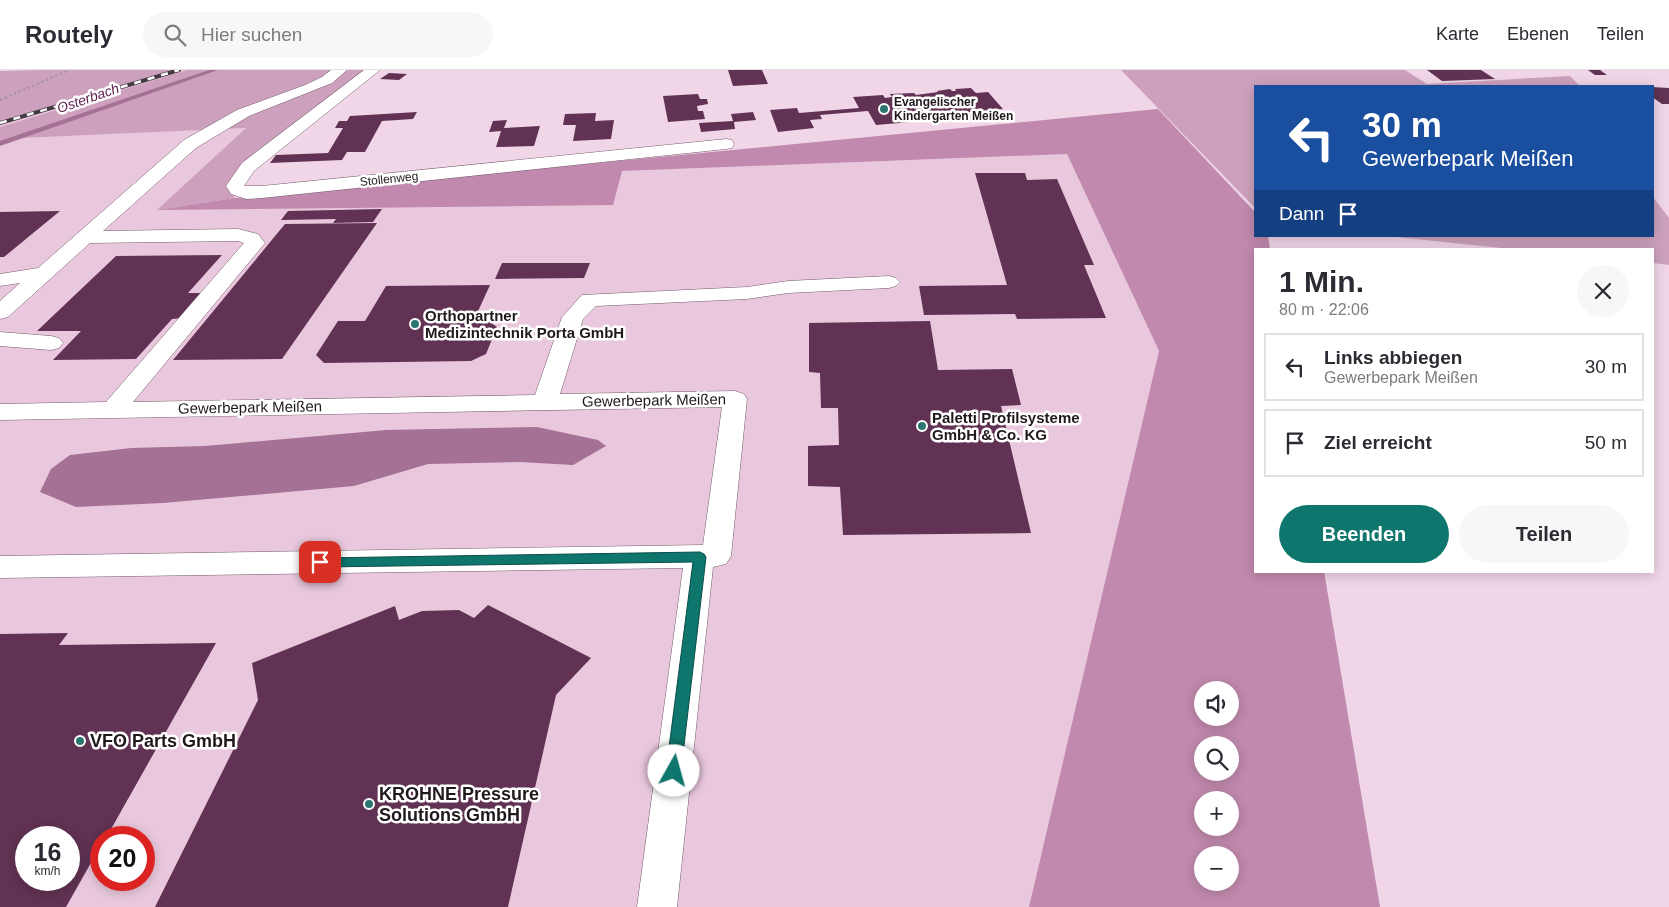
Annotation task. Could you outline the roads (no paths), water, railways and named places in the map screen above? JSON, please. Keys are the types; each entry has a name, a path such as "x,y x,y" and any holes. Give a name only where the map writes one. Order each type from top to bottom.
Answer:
{"street":[{"path":"0,312 190,144 243,113 310,88 340,70"},
{"name":"Stollenweg","path":"374,70 248,167 235,186 236,190 246,193 262,192 726,144"},
{"path":"86,237 238,235 252,238 255,243 114,410"},
{"path":"0,280 45,273"},
{"path":"545,402 573,316 590,300 747,293 788,288 889,282"},
{"path":"0,339 51,343"},
{"name":"Gewerbepark Meißen","path":"0,412 734,399 716,556 0,567"},
{"path":"657,907 700,557"}],"waterway":[{"name":"Osterbach","path":"0,144 215,70"}],"railway":[{"path":"0,123 179,70"}],"place":[{"name":"Evangelischer Kindergarten Meißen","path":"884,109"},
{"name":"Orthopartner Medizintechnik Porta GmbH","path":"415,324"},
{"name":"Paletti Profilsysteme GmbH & Co. KG","path":"922,426"},
{"name":"VFO Parts GmbH","path":"80,741"},
{"name":"KROHNE Pressure Solutions GmbH","path":"369,804"}]}
